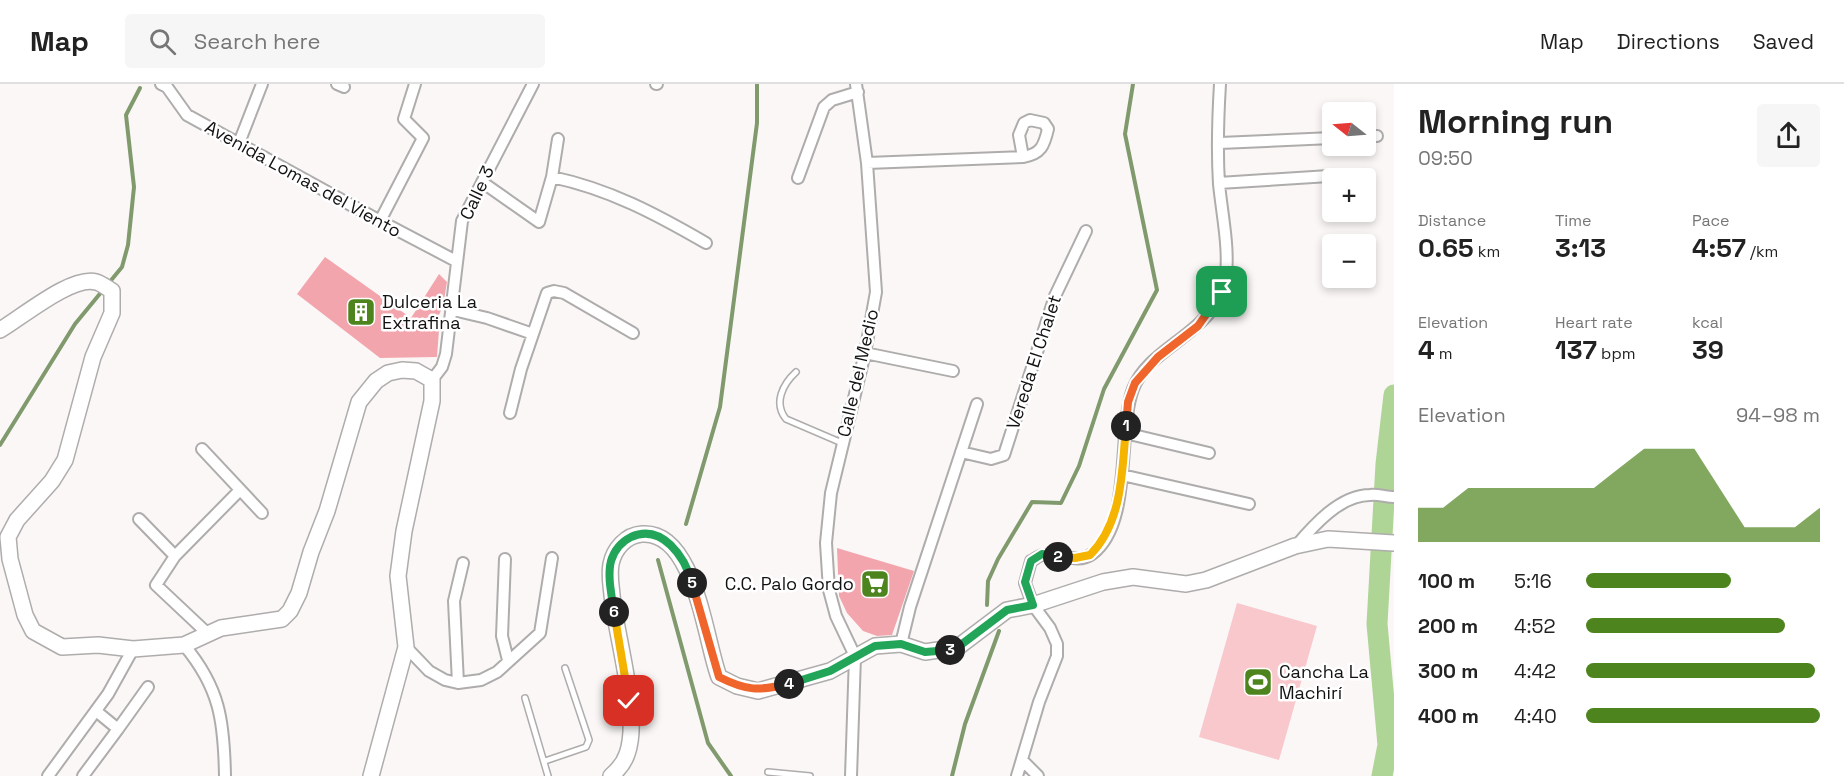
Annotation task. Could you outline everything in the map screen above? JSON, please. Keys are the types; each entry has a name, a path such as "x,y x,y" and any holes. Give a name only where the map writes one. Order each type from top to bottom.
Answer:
{"main road":[{"path":"0,330 57,293 78,283 94,281 112,291 114,301 112,313 93,357 65,460 52,481 17,520 8,537 19,598 33,631 62,647 98,645 133,648 184,645 220,628 282,619 290,611 299,593 311,552 327,511 359,402 376,381 388,373 402,370 416,372 432,380 432,401 404,531 398,576 406,647 371,776"},
{"path":"611,776 620,768 628,753 631,730 610,578 611,562 617,548 625,540 638,535 651,534 662,538 679,554 689,572 719,677 737,686 758,691 830,671 875,646 901,644 925,652 958,647 1007,610 1033,605 1103,582 1133,577 1186,584 1206,580 1295,546 1328,539 1394,543"}],"street":[{"name":"Avenida Lomas del Viento","path":"161,84 166,87 187,115 380,222 456,261"},
{"path":"239,143 262,84"},
{"path":"380,222 423,138 404,119 415,84"},
{"name":"Calle 3","path":"432,380 442,368 453,310 456,261 462,221 533,84"},
{"path":"1017,776 1057,656 1057,644 1050,628 1033,605 1025,582 1031,561 1042,554 1075,558 1090,555 1106,536 1114,516 1122,475 1128,402 1135,383 1158,357 1198,326 1222,292 1226,274 1219,183 1220,84"},
{"path":"798,178 824,107 832,100 857,88"},
{"name":"Calle del Medio","path":"855,656 836,616 828,574 826,543 831,493 865,353 876,292 867,163 857,88"},
{"path":"1220,143 1322,138"},
{"path":"482,182 539,222 552,177 558,139"},
{"path":"867,163 1023,157"},
{"path":"552,177 608,192 637,204 706,243"},
{"path":"1219,183 1322,177"},
{"name":"Vereda El Chalet","path":"961,452 991,459 1004,455 1055,296 1086,231"},
{"path":"510,413 532,334 547,293 554,291 574,298 633,333"},
{"path":"453,310 487,318 532,334"},
{"path":"865,353 953,371"},
{"path":"901,644 910,607 977,404"},
{"path":"1125,433 1209,453"},
{"path":"202,449 262,513"},
{"path":"1122,475 1249,504"},
{"path":"207,633 156,585 175,556 239,491"},
{"path":"1295,546 1329,513 1368,494 1394,498"},
{"path":"139,519 175,556"},
{"path":"406,647 429,671 445,680 458,683 481,680 497,672 540,633 552,558"},
{"path":"505,559 502,636 508,660"},
{"path":"458,683 454,601 463,563"},
{"path":"184,645 204,670 217,701 224,742 225,776"},
{"path":"48,776 126,666 133,648"},
{"path":"851,776 855,656"},
{"path":"83,776 148,687"},
{"path":"96,711 118,729"},
{"path":"1022,760 1038,776"}],"lane":[{"path":"796,372 782,390 779,401 781,412 786,419 842,443"},
{"path":"545,762 586,747 589,740 565,668"},
{"path":"525,698 548,776"},
{"path":"768,772 810,776"}],"shaded area":[{"name":"Cancha La Machirí","path":"1237,603 1317,626 1279,760 1199,737"}],"building":[{"name":"Dulceria La Extrafina","path":"325,257 411,318 439,274 447,282 443,306 432,330 439,330 437,357 380,358 297,294"},
{"name":"C.C. Palo Gordo","path":"837,548 914,571 892,635 877,636 863,631 847,613 839,596"}],"waterway":[{"path":"686,524 720,407 757,123 757,84"},
{"path":"987,605 988,581 998,559 1032,502 1061,503 1079,466 1104,389 1157,290 1125,134 1133,84"},
{"path":"108,284 122,267 128,245 134,187 126,115 140,88"},
{"path":"0,445 75,324 103,290"},
{"path":"1382,776 1388,745 1377,624 1386,464 1394,395"},
{"path":"658,560 708,743 731,776"},
{"path":"952,776 965,724 999,631"}],"place":[{"name":"Dulceria La Extrafina","path":"361,312"},
{"name":"C.C. Palo Gordo","path":"875,584"},
{"name":"Cancha La Machirí","path":"1258,682"}],"route":[{"path":"629,701 614,620 610,578 611,562 617,548 625,540 638,535 651,534 662,538 679,554 689,572 719,677 737,686 758,691 830,671 875,646 901,644 925,652 942,652 958,647 1007,610 1033,605 1025,582 1031,561 1042,554 1075,558 1090,555 1106,536 1114,516 1122,475 1128,402 1135,383 1158,357 1198,326 1213,308 1222,292"}]}
